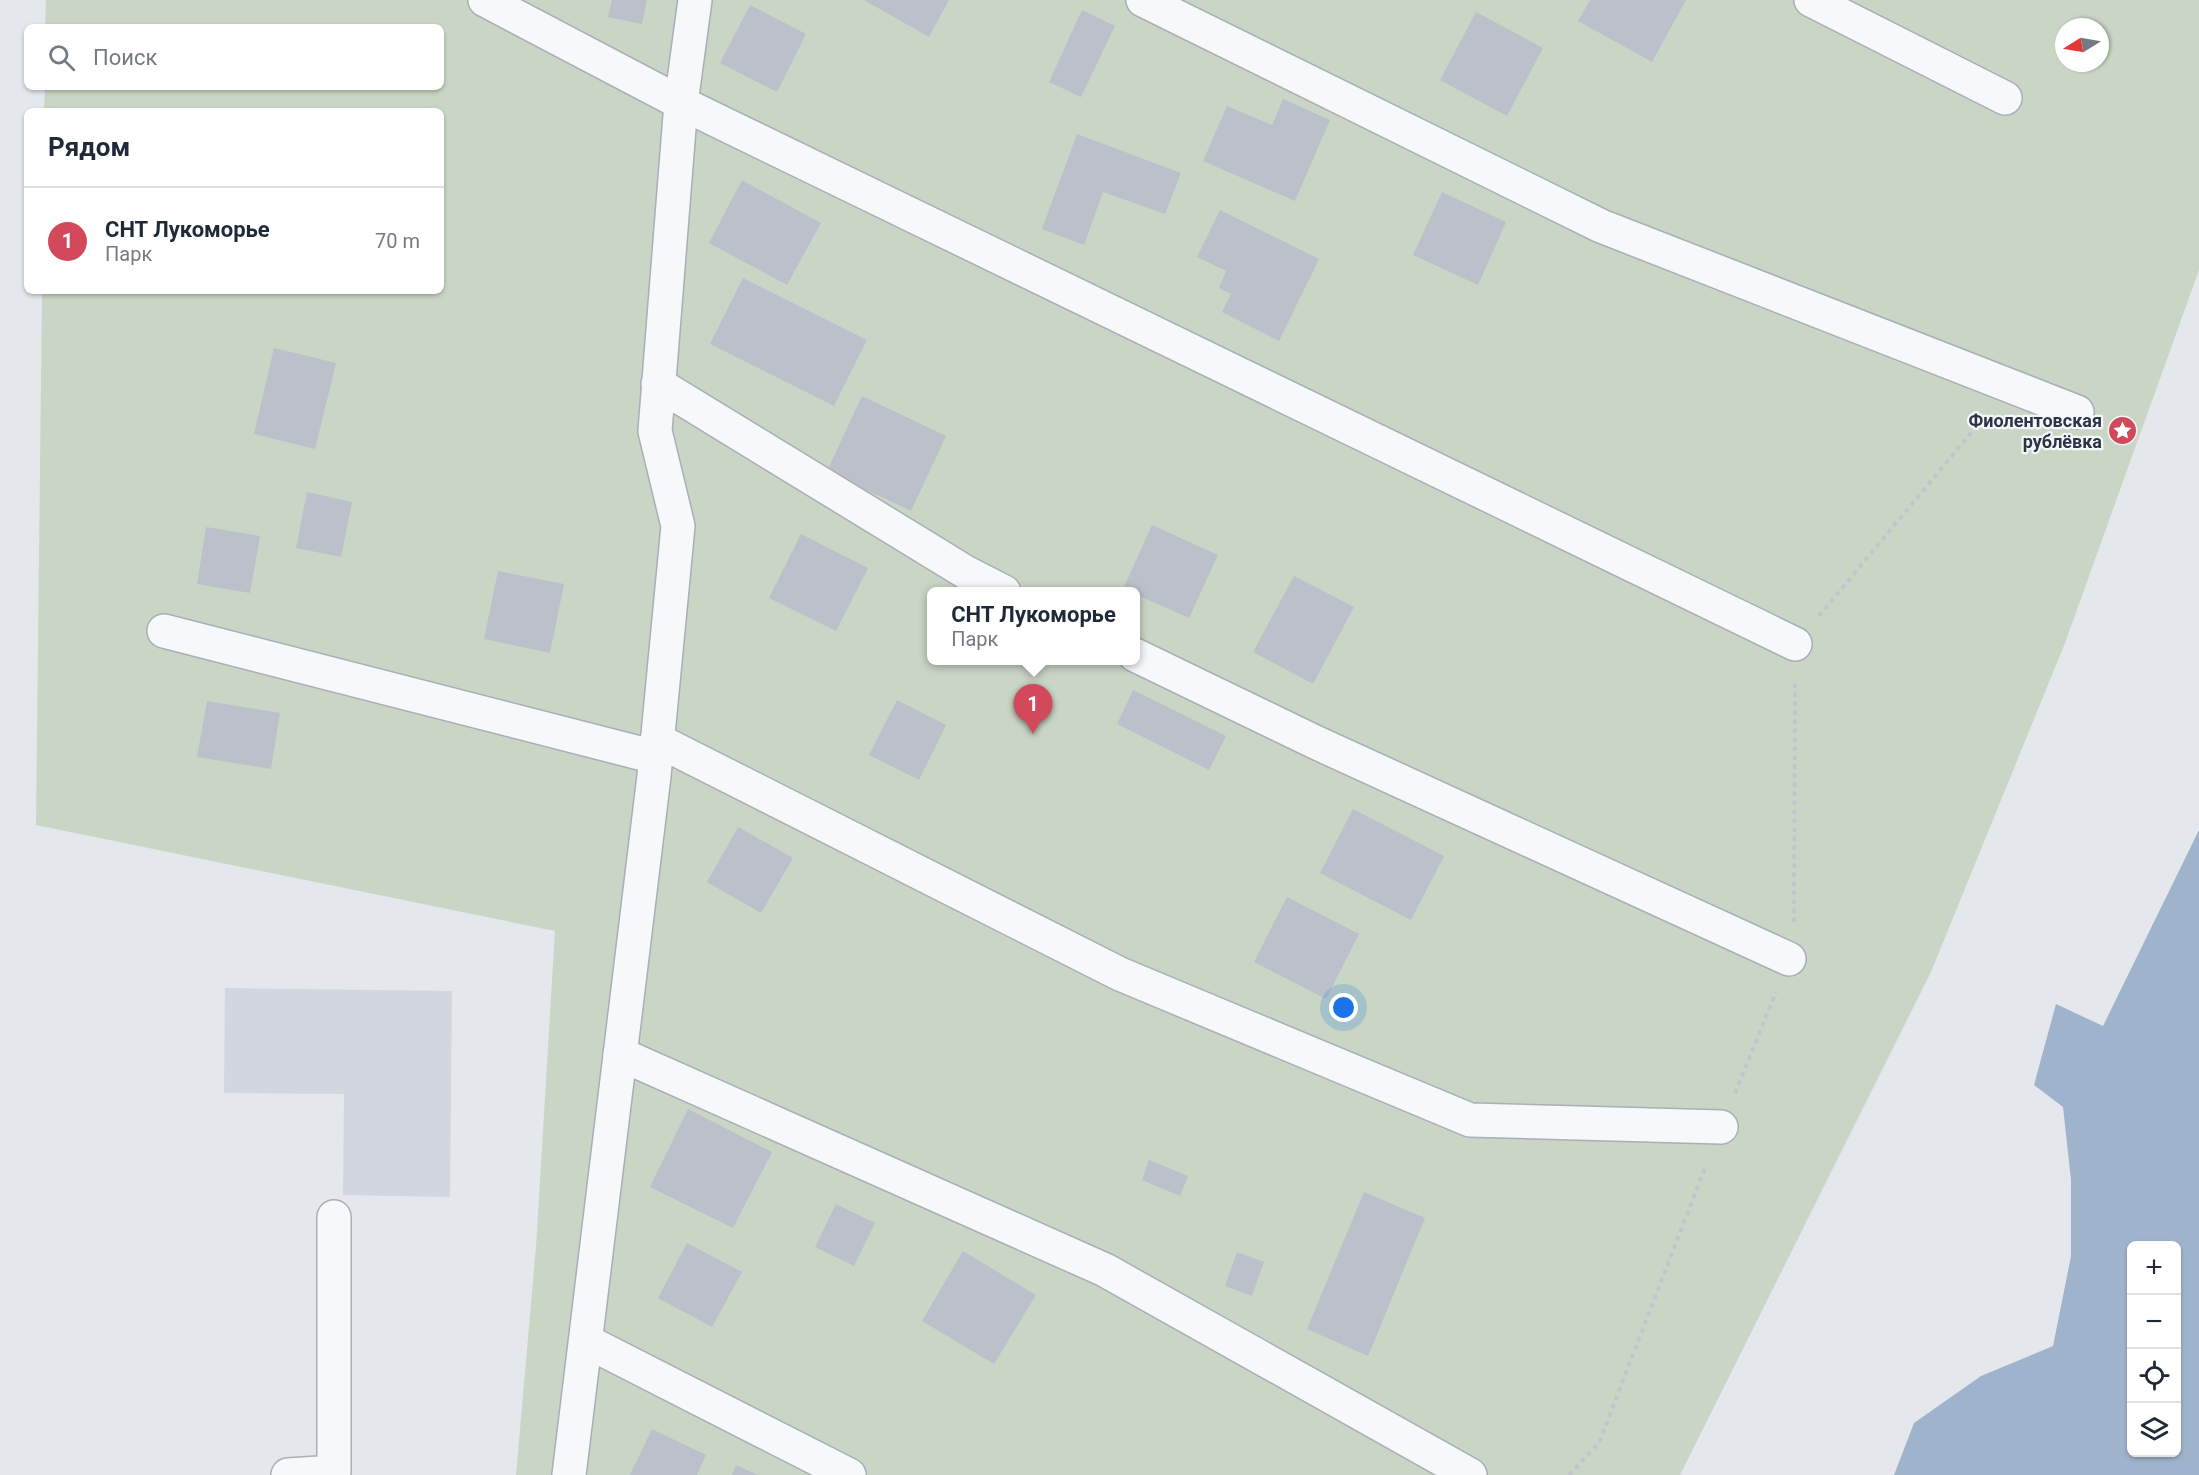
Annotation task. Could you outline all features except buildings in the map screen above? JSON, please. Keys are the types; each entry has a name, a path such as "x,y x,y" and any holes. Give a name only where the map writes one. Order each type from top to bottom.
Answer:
{"street":[{"path":"485,0 681,103 1795,644"},
{"path":"569,1475 656,749 678,526 655,431 681,103 694,0"},
{"path":"1143,0 1601,226 2078,412"},
{"path":"1811,0 2006,98"},
{"path":"658,384 957,567 996,587"},
{"path":"164,632 656,749 1120,974 1470,1120 1721,1126"},
{"path":"1140,657 1315,742 1789,959"},
{"path":"620,1054 1105,1270 1470,1475"},
{"path":"288,1475 334,1472 334,1217"},
{"path":"586,1341 849,1475"}],"shaded area":[{"path":"225,988 452,991 450,1197 343,1195 344,1094 224,1093"}],"green space":[{"path":"46,0 2199,0 2199,270 2065,643 1931,972 1680,1475 516,1475 536,1247 555,931 36,825 42,294 444,294 444,108 44,108 45,90 444,90 444,24 45,24"}],"water":[{"path":"2199,830 2199,1475 1894,1475 1914,1423 1981,1376 2053,1346 2071,1256 2071,1180 2063,1107 2034,1085 2056,1004 2103,1026"}],"place":[{"name":"Фиолентовская рублёвка","path":"2123,430"},
{"name":"СНТ Лукоморье","path":"1033,734"}]}
